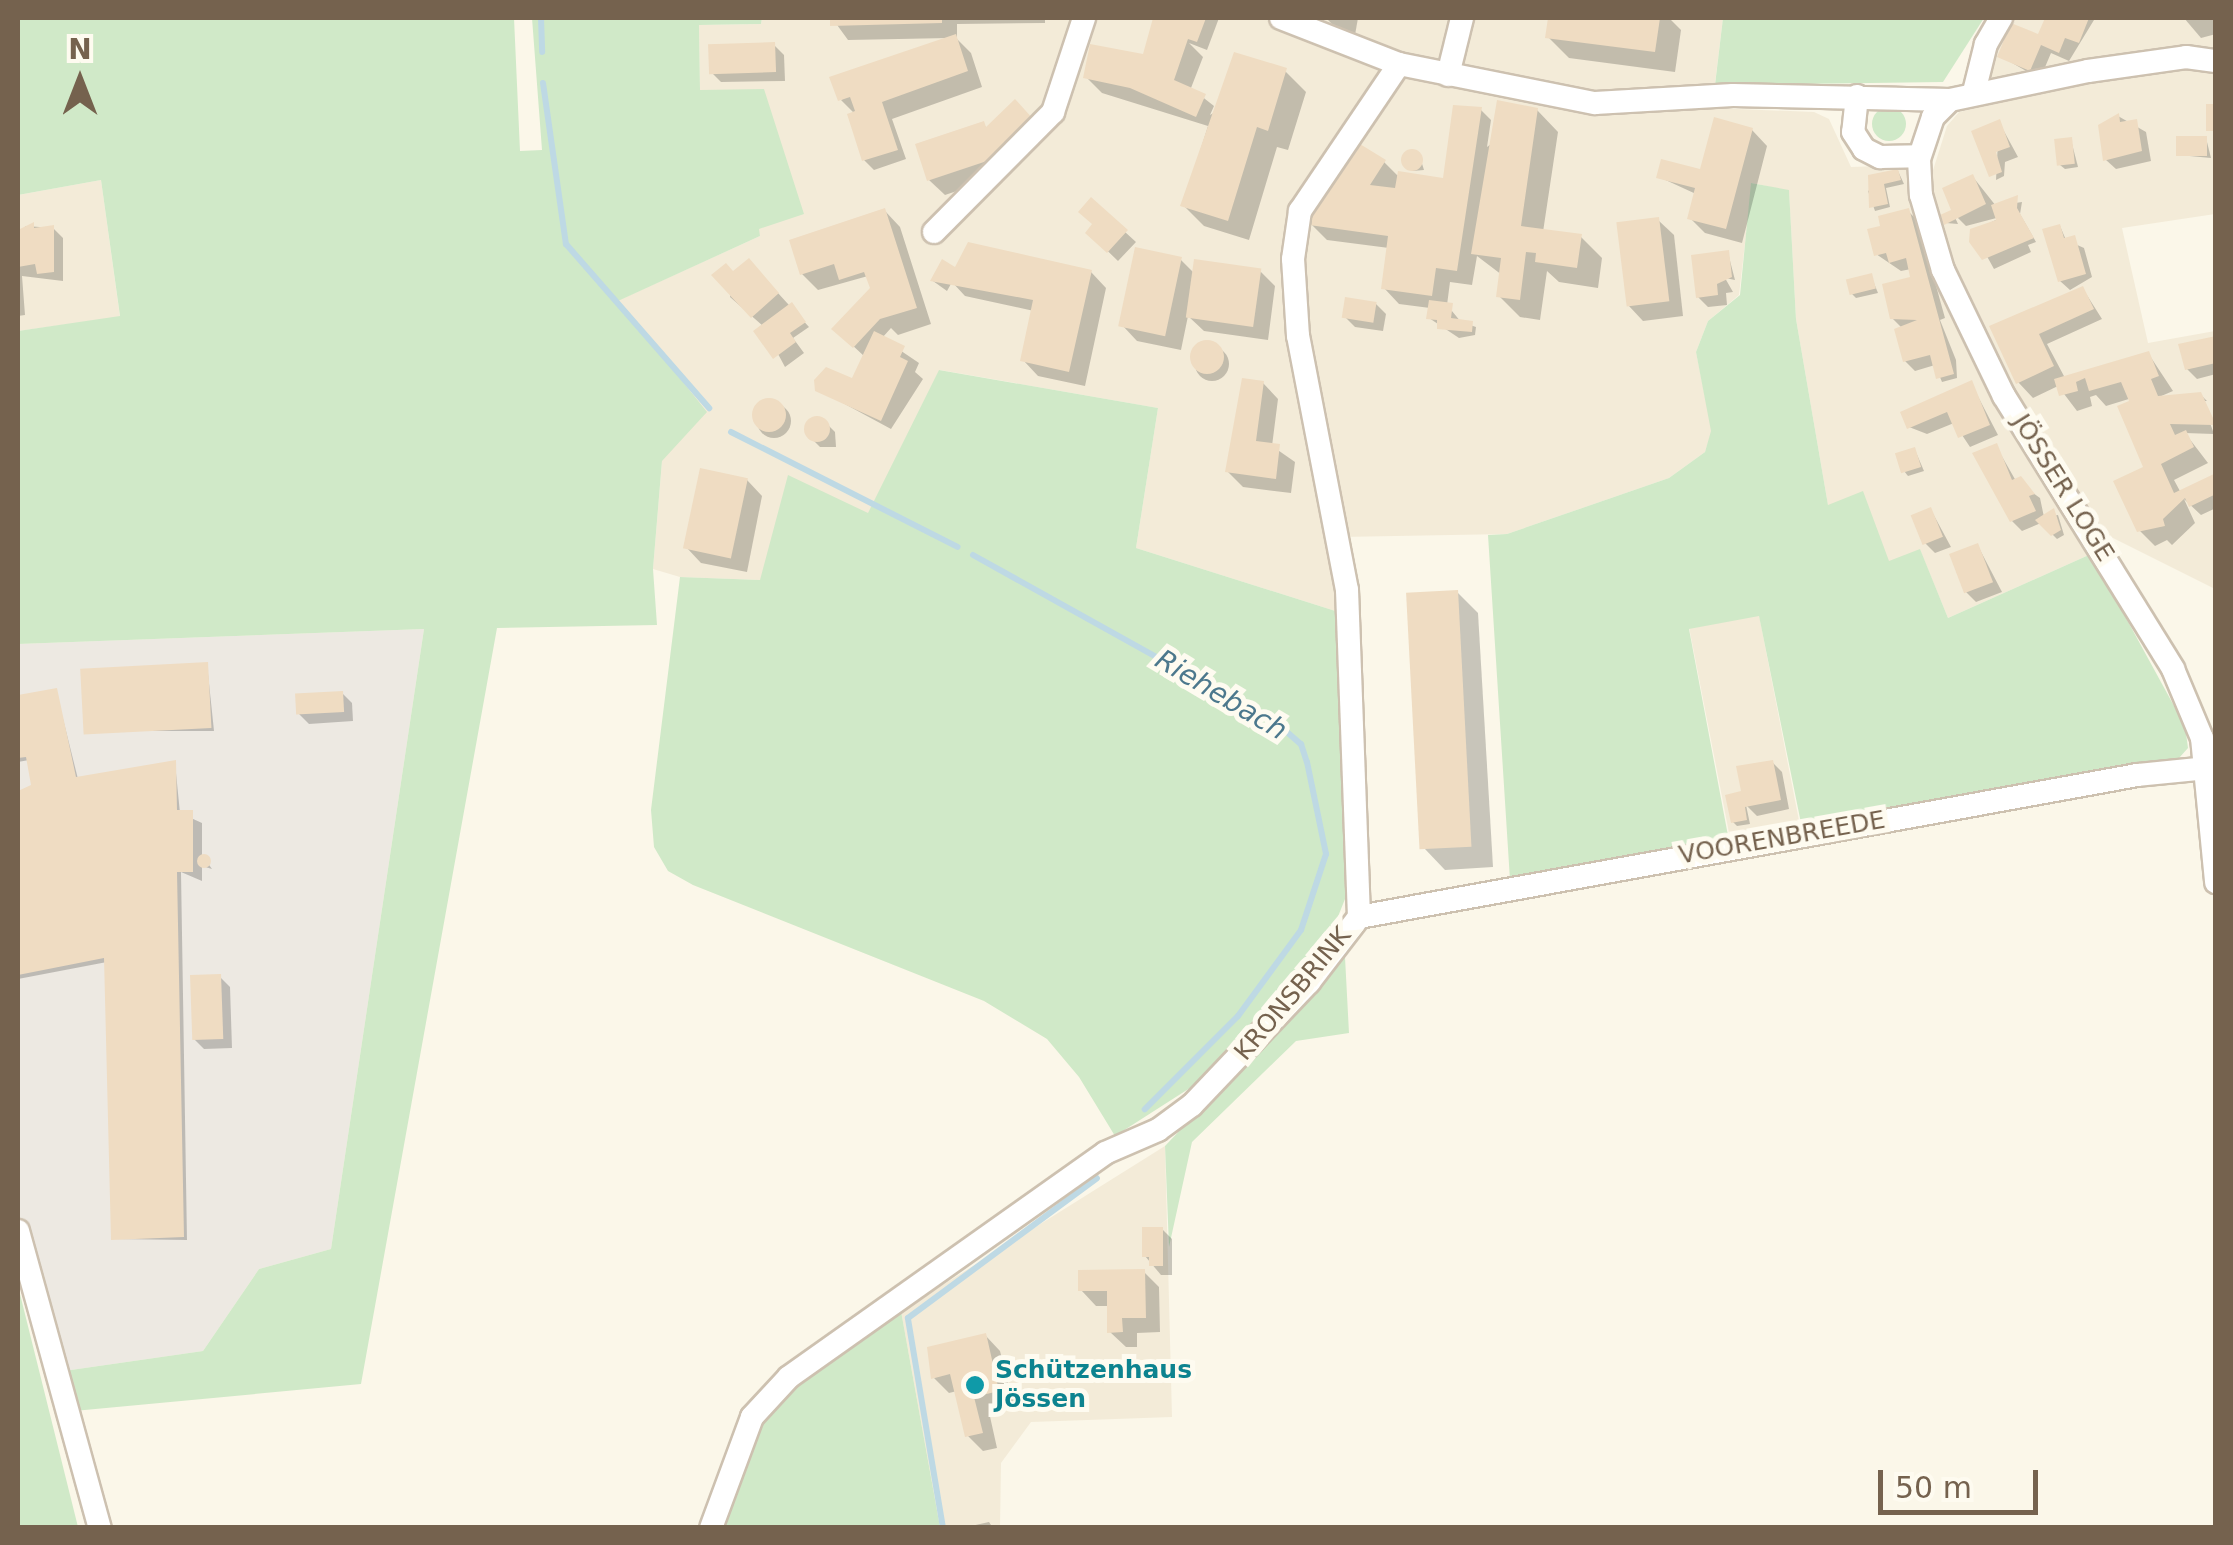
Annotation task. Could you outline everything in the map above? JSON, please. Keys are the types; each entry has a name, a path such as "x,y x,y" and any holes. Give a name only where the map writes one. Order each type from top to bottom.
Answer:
{"street":[{"path":"934,232 1053,112 1084,18"},
{"path":"1281,18 1399,64 1595,103 1857,96 1950,100 1974,92 2186,57 2216,61"},
{"path":"1448,74 1462,18"},
{"path":"1974,92 1986,44 2002,18"},
{"name":"KRONSBRINK","path":"711,1528 752,1417 789,1377 1105,1153 1158,1130 1192,1105 1309,982 1358,917 1347,590 1298,336 1293,260 1300,211 1399,64"},
{"path":"1857,96 1853,132 1864,149 1880,158 1919,156 1933,118 1950,100"},
{"name":"JÖSSER LOGE","path":"1919,156 1920,195 1963,315 2004,396 2174,669 2202,738 2216,882"},
{"name":"VOORENBREEDE","path":"1358,917 2137,774 2207,768"},
{"path":"18,1231 100,1528"}],"shaded area":[{"path":"762,18 1723,18 1712,108 1814,112 1829,119 1851,167 1909,165 1951,315 1994,399 2091,554 1948,618 1920,550 1889,562 1828,505 1796,319 1789,191 1752,183 1739,295 1708,321 1696,352 1712,431 1705,452 1669,478 1507,534 1340,537 1348,615 1136,548 1158,408 940,370 868,514 760,580 680,577 653,569 662,461 617,301 760,236 700,90 699,25 761,24"},
{"path":"2008,18 2215,18 2215,214 2122,228 2148,343 2215,331 2215,589 2105,534 2012,392 1970,313 1928,186 1947,126 1959,112 1999,103 1988,70"},
{"path":"101,180 120,317 18,331 18,195"},
{"path":"1759,615 1800,828 1731,842 1689,629"},
{"path":"424,629 331,1249 259,1269 203,1351 57,1372 18,1231 18,644"},
{"path":"1165,1146 1172,1417 1031,1422 1001,1463 1000,1527 940,1527 901,1311"}],"green space":[{"path":"18,18 514,18 520,151 542,150 532,18 762,18 761,24 699,25 700,90 764,89 804,214 759,229 760,236 618,301 707,412 662,461 653,569 657,625 497,628 361,1384 74,1411 57,1372 203,1351 259,1269 331,1249 424,629 18,644 18,331 120,316 101,180 18,195"},
{"path":"1723,18 1984,18 1943,82 1715,85"},
{"path":"1889,107 1901,112 1906,124 1901,136 1889,141 1877,136 1872,124 1877,112"},
{"path":"1751,183 1789,190 1796,319 1828,505 1863,491 1889,561 1920,549 1948,618 2091,554 2185,726 2188,748 2179,758 2155,764 1802,828 1759,616 1689,629 1729,841 1510,880 1488,535 1507,534 1669,478 1705,452 1711,431 1696,352 1708,321 1740,295"},
{"path":"939,370 1158,408 1136,548 1348,615 1351,884 1327,944 1204,1079 1115,1136 1079,1077 1047,1039 984,1001 693,885 668,871 654,847 651,810 680,577 760,580 788,475 868,513"},
{"path":"1345,957 1349,1033 1296,1041 1192,1142 1169,1247 1165,1146"},
{"path":"18,1286 78,1527 18,1527"},
{"path":"901,1311 940,1527 719,1528 749,1437 791,1391"}],"building":[{"path":"830,18 942,18 942,23 830,26"},
{"path":"1153,18 1206,18 1197,42 1188,39 1174,80 1206,94 1196,117 1130,88 1083,78 1090,44 1143,54"},
{"path":"1548,18 1660,18 1655,52 1545,38"},
{"path":"2045,18 2089,18 2079,43 2065,38 2059,53 2041,45 2030,71 1997,57 2011,23 2038,34"},
{"path":"956,34 968,71 882,102 898,150 862,161 847,114 855,111 850,97 838,101 829,77"},
{"path":"775,42 776,72 709,74 708,44"},
{"path":"1234,52 1287,68 1268,131 1257,127 1228,221 1180,206"},
{"path":"1015,99 1034,120 996,158 927,181 915,144 984,121 986,127"},
{"path":"1497,100 1538,108 1521,226 1582,234 1577,268 1535,262 1536,253 1526,252 1520,300 1496,297 1501,258 1471,254"},
{"path":"2206,104 2216,104 2216,131 2206,131"},
{"path":"1453,105 1482,107 1457,271 1436,268 1432,296 1381,289 1388,236 1309,225 1316,202 1355,141 1386,160 1370,185 1395,188 1398,171 1443,178"},
{"path":"2119,113 2120,122 2137,119 2142,151 2103,161 2098,125"},
{"path":"1714,117 1753,128 1726,229 1687,219 1695,188 1656,178 1661,159 1700,169"},
{"path":"2000,119 2010,147 1996,152 2002,172 1989,177 1971,131"},
{"path":"2176,136 2207,136 2207,156 2176,156"},
{"path":"2072,137 2075,164 2057,166 2054,139"},
{"path":"1412,149 1420,152 1420,168 1412,171 1404,168 1401,160 1404,152"},
{"path":"1898,169 1901,180 1884,184 1888,204 1869,208 1868,175"},
{"path":"1973,174 1986,204 1944,225 1940,215 1951,210 1942,188"},
{"path":"2018,195 2017,208 2034,238 1982,260 1969,242 1970,229 1996,220 1991,205"},
{"path":"1091,197 1128,230 1107,253 1085,233 1092,224 1078,212"},
{"path":"885,208 917,308 880,319 853,348 831,329 870,288 864,272 839,280 834,264 800,275 789,240"},
{"path":"1909,208 1954,374 1936,379 1930,355 1903,362 1894,329 1917,320 1890,319 1882,284 1910,277 1906,258 1889,263 1886,253 1874,256 1867,229 1880,226 1878,216"},
{"path":"1659,217 1669,301 1627,307 1616,222"},
{"path":"34,222 34,228 54,225 54,272 37,274 35,264 18,267 18,230"},
{"path":"2060,224 2064,238 2075,235 2086,274 2058,282 2042,229"},
{"path":"968,242 1092,270 1069,372 1020,361 1033,300 930,281 942,259 955,267"},
{"path":"1135,247 1182,257 1165,336 1118,326"},
{"path":"1729,250 1732,277 1717,284 1718,295 1696,298 1691,255"},
{"path":"749,258 779,293 751,318 711,275 726,263 733,271"},
{"path":"1194,259 1261,268 1253,327 1186,317"},
{"path":"1872,273 1876,289 1850,295 1846,280"},
{"path":"2083,286 2094,309 2039,334 2054,366 2016,384 1989,326"},
{"path":"1345,297 1377,302 1373,323 1342,318"},
{"path":"1429,300 1453,303 1451,318 1473,321 1472,332 1437,329 1437,320 1426,319"},
{"path":"792,302 806,322 790,333 796,342 773,359 753,331"},
{"path":"874,331 905,346 900,357 908,361 881,421 815,391 814,380 826,367 852,378"},
{"path":"2216,336 2216,363 2185,370 2178,344"},
{"path":"1207,340 1219,345 1224,357 1219,369 1207,374 1195,369 1190,357 1195,345"},
{"path":"2149,351 2159,376 2151,379 2158,396 2201,392 2213,418 2213,425 2170,424 2175,435 2186,430 2194,447 2161,464 2174,493 2216,473 2216,494 2189,507 2185,498 2163,519 2165,526 2137,532 2113,481 2143,467 2117,406 2129,401 2121,382 2089,391 2085,378 2076,382 2078,391 2059,396 2054,379"},
{"path":"1242,378 1264,381 1256,441 1280,444 1276,479 1225,472"},
{"path":"1972,380 1990,425 1958,438 1947,412 1907,429 1900,412"},
{"path":"769,398 781,403 786,415 781,427 769,432 757,427 752,415 757,403"},
{"path":"817,416 826,420 830,429 826,438 817,442 808,438 804,429 808,420"},
{"path":"1997,443 2012,480 2021,476 2035,494 2029,496 2036,511 2010,522 1972,453"},
{"path":"1915,447 1921,467 1901,473 1895,453"},
{"path":"700,468 748,478 731,558 683,548"},
{"path":"1931,507 1943,537 1923,545 1911,515"},
{"path":"2054,508 2061,530 2051,536 2035,520"},
{"path":"1978,543 1993,582 1964,593 1949,554"},
{"path":"1458,590 1471,847 1420,849 1406,593"},
{"path":"208,662 211,728 84,735 80,669"},
{"path":"57,688 76,777 176,760 177,810 193,810 193,872 177,872 184,1237 111,1240 104,958 18,975 18,791 31,785 26,757 18,758 18,695"},
{"path":"343,691 344,712 296,714 295,694"},
{"path":"1773,760 1781,800 1745,807 1747,820 1731,823 1725,795 1741,791 1736,766"},
{"path":"204,854 211,861 204,868 197,861"},
{"path":"221,974 223,1039 192,1040 190,975"},
{"path":"1142,1227 1163,1227 1163,1266 1149,1266 1149,1257 1142,1257"},
{"path":"1145,1269 1146,1318 1122,1318 1123,1332 1107,1333 1107,1291 1078,1291 1078,1270"},
{"name":"Schützenhaus Jössen","path":"986,1333 999,1391 974,1397 983,1433 965,1437 950,1374 931,1379 927,1347"}],"waterway":[{"name":"Riehebach","path":"541,18 542,52"},
{"name":"Riehebach","path":"543,83 566,244 709,408"},
{"name":"Riehebach","path":"731,432 958,547"},
{"name":"Riehebach","path":"973,555 1280,726 1301,744 1307,762 1326,854 1301,930 1238,1016 1145,1109"},
{"name":"Riehebach","path":"943,1528 908,1318 1097,1178"}],"place":[{"name":"Schützenhaus Jössen","path":"975,1385"}]}
